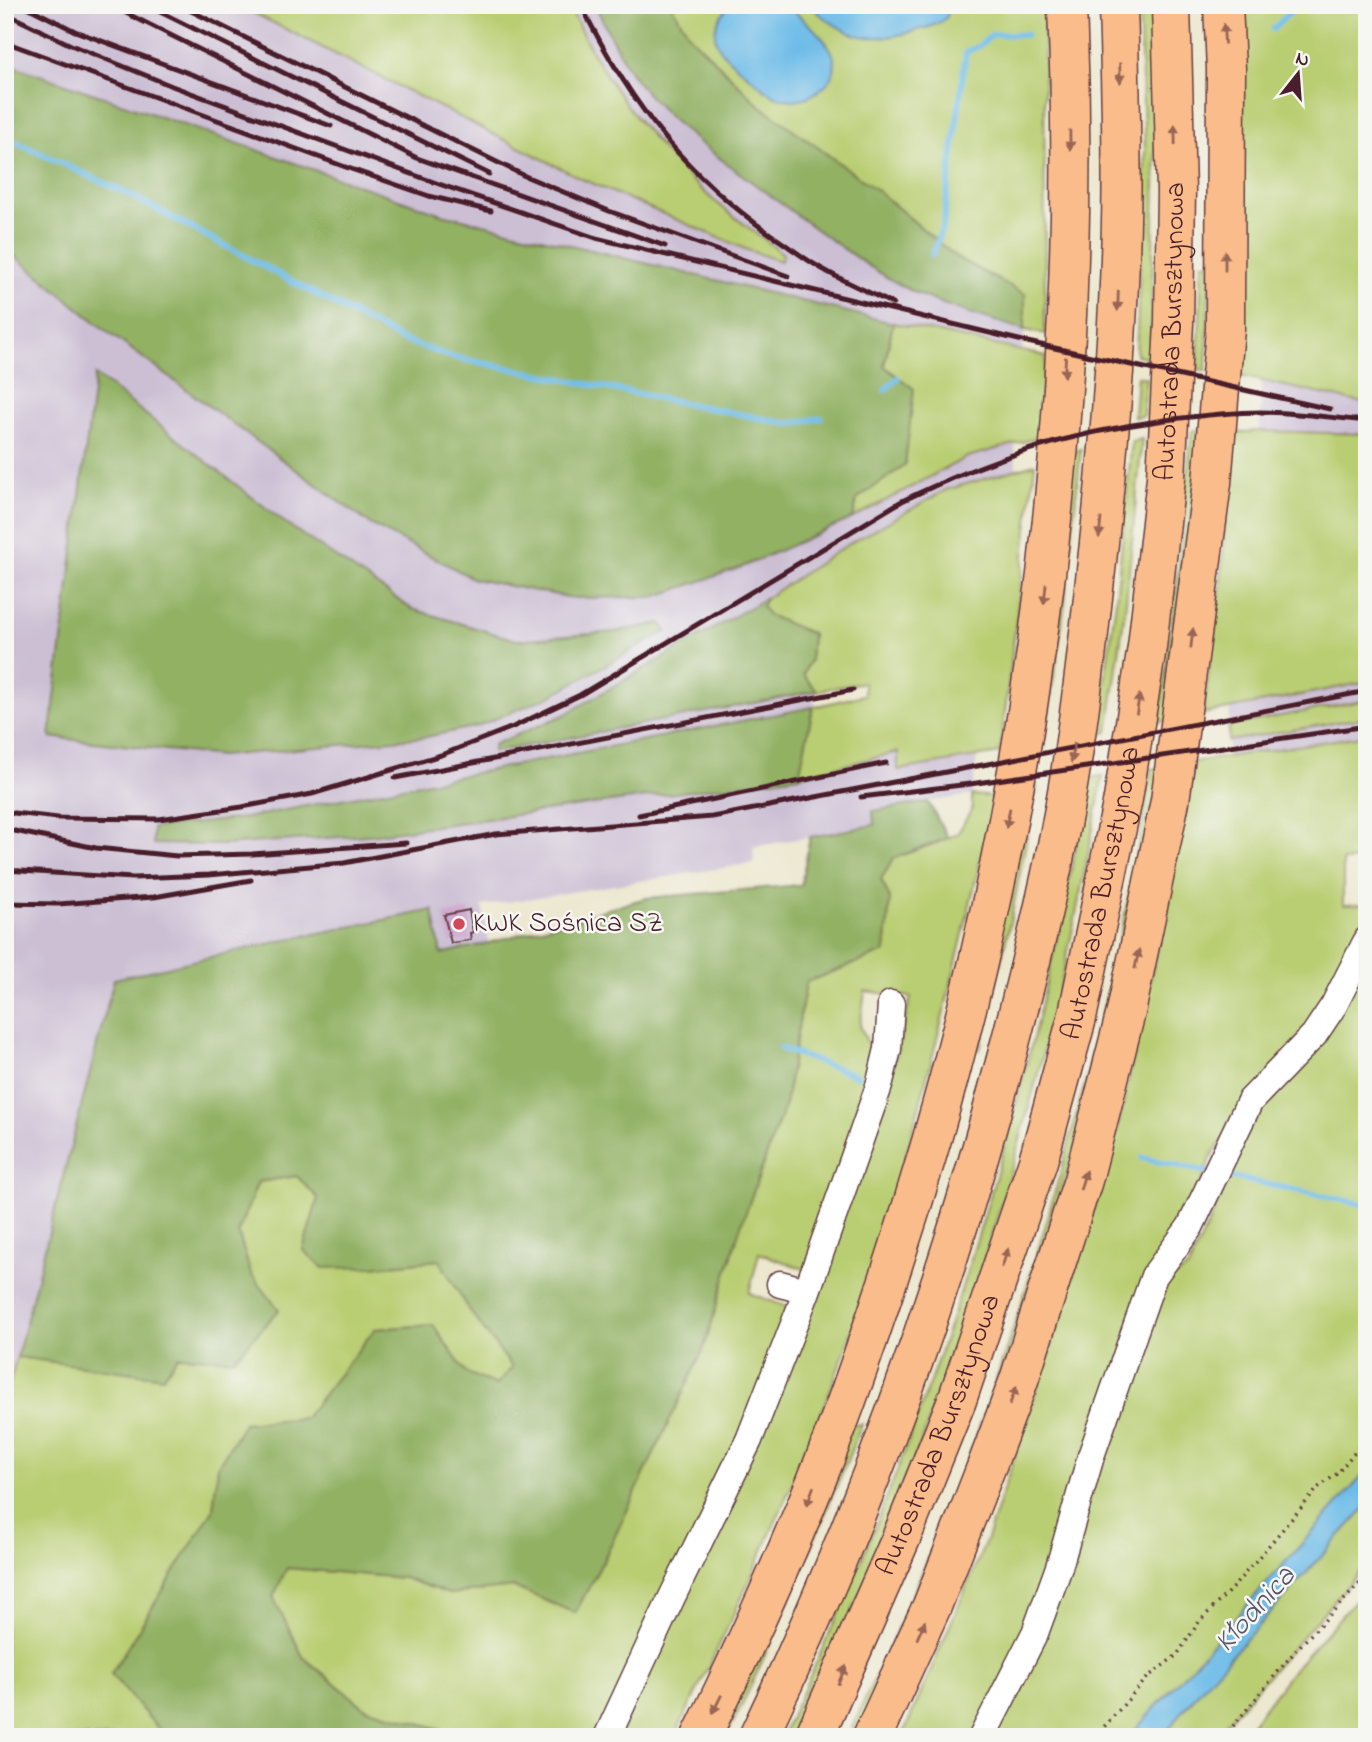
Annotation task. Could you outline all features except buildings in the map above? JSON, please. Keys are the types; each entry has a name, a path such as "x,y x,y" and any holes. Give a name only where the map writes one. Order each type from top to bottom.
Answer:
{"highway":[{"path":"701,1737 806,1507 858,1369 933,1137 964,1022 992,899 1014,790 1040,634 1059,468 1068,314 1071,181 1067,5"},
{"name":"Autostrada Bursztynowa","path":"758,1737 794,1662 886,1440 944,1276 984,1145 1028,976 1066,797 1089,639 1106,475 1117,323 1121,219 1118,5"},
{"name":"Autostrada Bursztynowa","path":"814,1737 902,1536 957,1400 1038,1161 1077,1018 1123,799 1147,647 1166,478 1174,323 1176,191 1175,73 1171,5"},
{"path":"872,1737 932,1606 989,1460 1019,1380 1083,1180 1126,1012 1170,801 1212,483 1225,329 1226,69 1223,5"}],"lane":[{"path":"982,1737 1035,1633 1059,1567 1091,1456 1154,1276 1190,1227 1250,1101 1314,1035 1334,1005 1367,940"},
{"path":"607,1737 749,1440 807,1291 879,1086 888,1049 891,1004"},
{"path":"780,1284 807,1291"}],"path":[{"path":"1095,1737 1149,1675 1177,1655 1199,1622 1236,1585 1319,1487 1338,1472 1367,1436"},
{"path":"1224,1737 1296,1650 1367,1576"}],"shaded area":[{"path":"5,5 595,5 637,80 669,116 901,285 948,305 1025,330 1022,350 893,324 853,517 967,457 1015,444 1016,470 946,490 847,545 799,775 899,752 899,770 977,758 972,795 874,810 875,825 753,847 754,863 482,906 489,943 441,954 433,910 114,979 5,1400"},
{"path":"1262,381 1367,404 1367,434 1259,431"},
{"path":"1367,682 1367,700 1229,726 1230,708"},
{"path":"1367,717 1367,735 1228,757 1228,741"}],"green space":[{"path":"238,5 569,5 610,81 644,128 703,191 783,254 781,261 750,251 582,179"},
{"path":"595,5 671,5 690,36 758,104 879,192 957,258 1025,294 1025,330 946,305 900,285 831,240 713,153 664,112 636,80"},
{"path":"671,5 1044,5 1045,334 1025,330 1025,294 957,258 879,192 758,104 690,36"},
{"path":"1139,5 1152,5 1156,149 1150,358 1136,355 1145,149"},
{"path":"1243,5 1367,5 1367,404 1240,376"},
{"path":"5,63 442,214 893,323 884,366 914,389 905,465 857,499 853,518 742,567 654,597 573,598 474,579 370,524 105,330 5,248"},
{"path":"1202,263 1210,263 1206,371 1198,369"},
{"path":"893,323 1046,356 1037,438 967,457 853,518 857,499 905,465 884,366"},
{"path":"95,375 288,525 412,609 516,640 614,632 661,623 667,631 550,696 478,726 426,737 221,756 50,737"},
{"path":"1137,376 1146,378 1143,416 1134,417"},
{"path":"1200,429 1169,720 1159,722 1192,431"},
{"path":"1259,431 1367,434 1367,682 1203,714 1220,591 1233,433"},
{"path":"1142,439 1126,602 1108,732 1097,734 1116,601 1132,441"},
{"path":"1081,449 1065,602 1044,745 1036,746 1072,452"},
{"path":"1035,464 1000,753 898,770 898,752 799,776 813,707 864,695 864,682 817,691 803,675 810,660 812,634 768,615 762,606 766,598 847,545 946,490"},
{"path":"766,598 762,606 768,615 812,634 810,660 803,675 817,691 493,752 493,745 564,715"},
{"path":"1367,700 1367,717 1228,741 1229,726"},
{"path":"813,707 799,776 370,835 221,845 153,844 153,828 245,818"},
{"path":"1367,735 1367,860 1343,861 1343,905 1366,904 1360,933 1326,1000 1212,1155 1033,1615 974,1737 902,1737 987,1539 1055,1334 1118,1128 1194,762"},
{"path":"1162,767 1093,1092 965,1488 857,1737 848,1737 945,1516 1019,1311 1071,1136 1101,1018 1129,894 1151,769"},
{"path":"1103,776 1057,999 1033,1094 977,1282 911,1467 875,1558 794,1737 781,1737 834,1623 928,1388 1004,1147 1065,902 1089,778"},
{"path":"1037,786 1011,918 980,1050 971,1047 1027,788"},
{"path":"972,795 995,797 928,1074 859,1310 832,1386 790,1488 746,1588 674,1737 619,1737 880,1117 911,997 865,991 860,1026 875,1059 807,1270 759,1253 749,1293 793,1309 739,1445 601,1737 456,1737 437,1728 365,1708 303,1657 273,1597 286,1568 404,1578 449,1594 514,1587 575,1613 603,1561 704,1348 739,1231 785,1104 806,982 885,952 890,899 881,879 894,858 958,833 972,809"},
{"path":"928,802 948,838 894,858 881,879 890,899 885,952 806,982 785,1104 739,1231 704,1348 603,1561 575,1613 514,1587 449,1594 404,1578 287,1568 273,1597 303,1657 365,1708 437,1728 456,1737 166,1737 111,1674 213,1510 218,1466 244,1423 305,1418 375,1329 433,1325 466,1373 497,1385 512,1367 472,1314 439,1260 371,1267 323,1268 303,1250 318,1198 297,1176 258,1182 238,1232 251,1274 279,1310 234,1359 178,1356 163,1377 17,1357 114,979 433,910 441,954 646,898 801,885 810,837 874,825 873,811"},
{"path":"1367,967 1367,1471 1129,1737 992,1737 1109,1437 1165,1282 1188,1268 1255,1108"},
{"path":"297,1176 318,1198 303,1250 371,1267 439,1260 472,1314 512,1367 497,1385 466,1373 433,1325 375,1329 305,1418 244,1423 218,1466 213,1510 111,1674 166,1737 5,1737 5,1400 17,1357 163,1377 178,1356 234,1358 279,1310 251,1274 238,1232 258,1182"},
{"path":"862,1424 745,1699 726,1737 716,1737 851,1426"},
{"path":"1367,1506 1367,1563 1214,1737 1162,1737 1199,1691"},
{"path":"1367,1587 1367,1737 1242,1737 1292,1671"}],"water":[{"path":"730,5 787,5 817,33 833,54 835,66 831,77 817,92 800,99 781,98 766,91 731,61 718,45 716,27"},
{"path":"809,5 948,7 947,17 933,25 901,35 872,38 847,32"},
{"name":"Kłodnica","path":"1367,1471 1367,1506 1199,1691 1162,1737 1129,1737"}],"waterway":[{"path":"1273,29 1298,5"},
{"path":"932,255 943,226 966,52 979,46 993,34 1026,35"},
{"path":"5,137 128,194 402,340 452,357 789,424 821,418"},
{"path":"885,390 898,378"},
{"path":"780,1048 858,1076"},
{"path":"1142,1158 1208,1172"},
{"path":"1222,1175 1367,1205"}],"railway":[{"path":"23,5 75,31 331,126"},
{"path":"110,5 417,158 665,246"},
{"path":"146,5 489,174"},
{"path":"179,5 525,176 609,211 788,276"},
{"path":"581,5 621,77 667,140 692,168 752,221 806,259 893,304"},
{"path":"5,13 71,45 172,86 439,184 596,238 1023,341 1330,409"},
{"path":"5,42 351,169 429,196 491,211"},
{"path":"5,812 58,818 159,819 312,794 441,755 513,727 580,695 902,501 998,460 1095,432 1201,416 1274,412 1367,421"},
{"path":"395,778 853,690"},
{"path":"5,870 133,878 209,875 344,863 496,834 712,817 1367,691"},
{"path":"861,797 970,784 1367,726"},
{"path":"639,815 886,763"},
{"path":"5,829 96,848 177,856 252,854 406,843"},
{"path":"5,903 58,904 154,897 251,880"}],"place":[{"name":"KWK Sośnica SZ","path":"459,924"}]}
